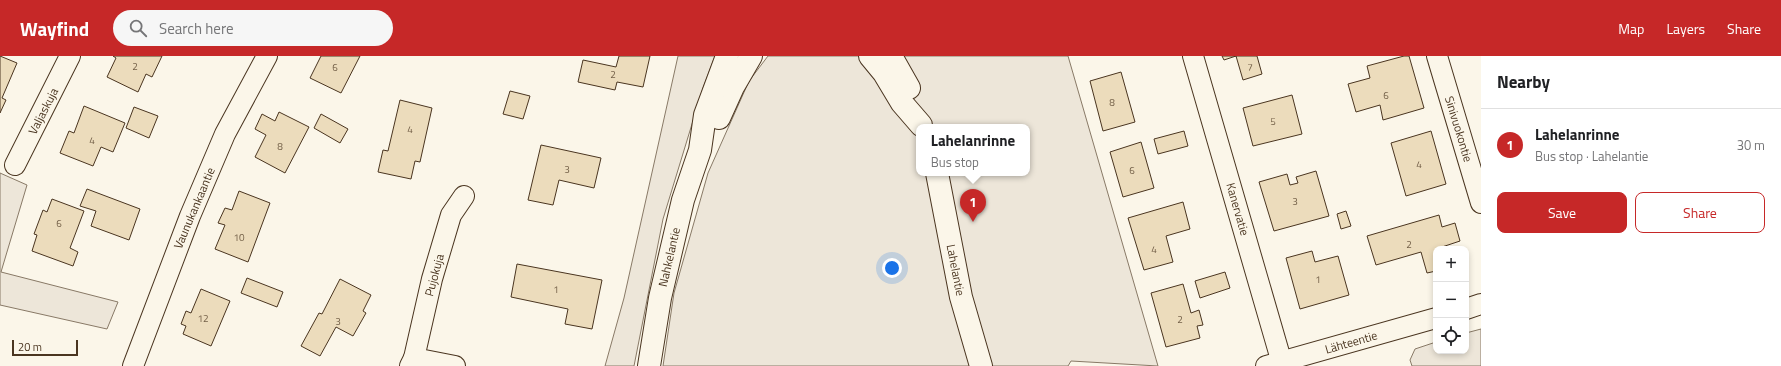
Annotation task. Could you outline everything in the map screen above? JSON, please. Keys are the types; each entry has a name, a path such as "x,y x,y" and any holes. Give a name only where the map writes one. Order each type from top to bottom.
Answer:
{"main road":[{"name":"Nahkelantie","path":"649,366 668,260 683,200 700,150 705,115 728,56"},
{"name":"Nahkelantie","path":"700,150 717,123 733,87 751,56"},
{"path":"870,56 884,73 902,103 920,124"},
{"path":"891,56 914,95 921,124"},
{"name":"Lahelantie","path":"938,176 961,297 981,366"}],"street":[{"name":"Valjaskuja","path":"15,165 70,56"},
{"name":"Vaunukankaantie","path":"132,366 184,230 223,140 266,56"},
{"name":"Kanervatie","path":"1193,56 1274,364"},
{"name":"Sinivuokontie","path":"1437,56 1481,203"},
{"name":"Pujokuja","path":"412,362 432,279 451,214 464,196"},
{"path":"1469,308 1481,304"},
{"name":"Lähteentie","path":"1274,364 1433,319"},
{"path":"412,362 455,366"}],"shaded area":[{"path":"678,56 715,56 703,88 663,219 634,366 605,366 624,298"},
{"path":"768,56 1068,56 1158,366 1071,361 1068,366 663,366 674,293 708,173 749,81"},
{"path":"0,173 27,185 1,272 118,302 107,329 0,305"},
{"path":"1481,329 1481,366 1412,366 1410,360 1415,349 1433,343 1433,354 1469,354 1469,332"}],"building":[{"path":"0,56 17,63 2,98 6,100 0,113"},
{"path":"113,56 162,56 152,77 146,74 138,92 107,77 116,58"},
{"path":"321,56 360,56 341,93 310,78"},
{"path":"619,56 650,56 643,87 617,82 615,90 578,82 583,60 616,67"},
{"path":"1222,56 1236,56 1224,60"},
{"path":"1236,56 1257,56 1262,74 1243,80"},
{"path":"1409,56 1424,108 1383,120 1380,105 1356,112 1348,84 1370,78 1367,66"},
{"path":"1121,72 1135,122 1103,131 1090,81"},
{"path":"510,91 530,96 523,119 503,114"},
{"path":"1292,95 1302,134 1253,146 1243,108"},
{"path":"400,100 432,108 420,162 415,161 411,179 378,172 383,150 388,151"},
{"path":"84,106 125,123 113,152 101,147 93,166 60,153 69,131 74,133"},
{"path":"134,107 158,116 149,138 126,128"},
{"path":"279,112 309,127 285,173 255,157 266,135 255,129 262,114 275,121"},
{"path":"321,114 348,129 340,143 314,128"},
{"path":"1184,131 1188,146 1158,154 1154,139"},
{"path":"1431,131 1446,184 1406,196 1391,143"},
{"path":"1141,142 1154,188 1123,197 1110,152"},
{"path":"541,145 601,158 594,188 559,180 553,205 528,200"},
{"path":"1316,171 1329,216 1274,231 1259,182 1287,174 1290,185 1298,183 1296,177"},
{"path":"87,189 140,209 129,240 91,226 96,211 80,206"},
{"path":"239,191 270,203 248,262 215,249 225,225 218,223 225,208 232,210"},
{"path":"52,199 84,211 70,248 78,252 73,266 32,251 37,235 34,234 43,210 47,212"},
{"path":"1183,202 1190,229 1166,236 1173,262 1144,270 1128,218"},
{"path":"1346,211 1351,226 1341,229 1337,214"},
{"path":"1439,215 1442,227 1455,223 1460,241 1445,246 1433,246 1433,272 1427,273 1421,252 1376,265 1367,236"},
{"path":"1312,251 1315,262 1338,256 1349,295 1300,309 1286,258"},
{"path":"517,264 602,280 592,329 565,324 568,309 511,297"},
{"path":"1225,272 1230,288 1200,298 1195,281"},
{"path":"247,278 283,292 277,307 241,293"},
{"path":"340,279 371,295 363,311 366,313 353,336 336,327 320,356 301,346 319,313 322,314"},
{"path":"1183,284 1191,313 1199,310 1203,325 1197,326 1200,338 1166,347 1151,293"},
{"path":"201,289 230,301 211,346 183,334 186,326 181,324 186,311 191,313"}],"place":[{"name":"Lahelanrinne","path":"973,222"}]}
